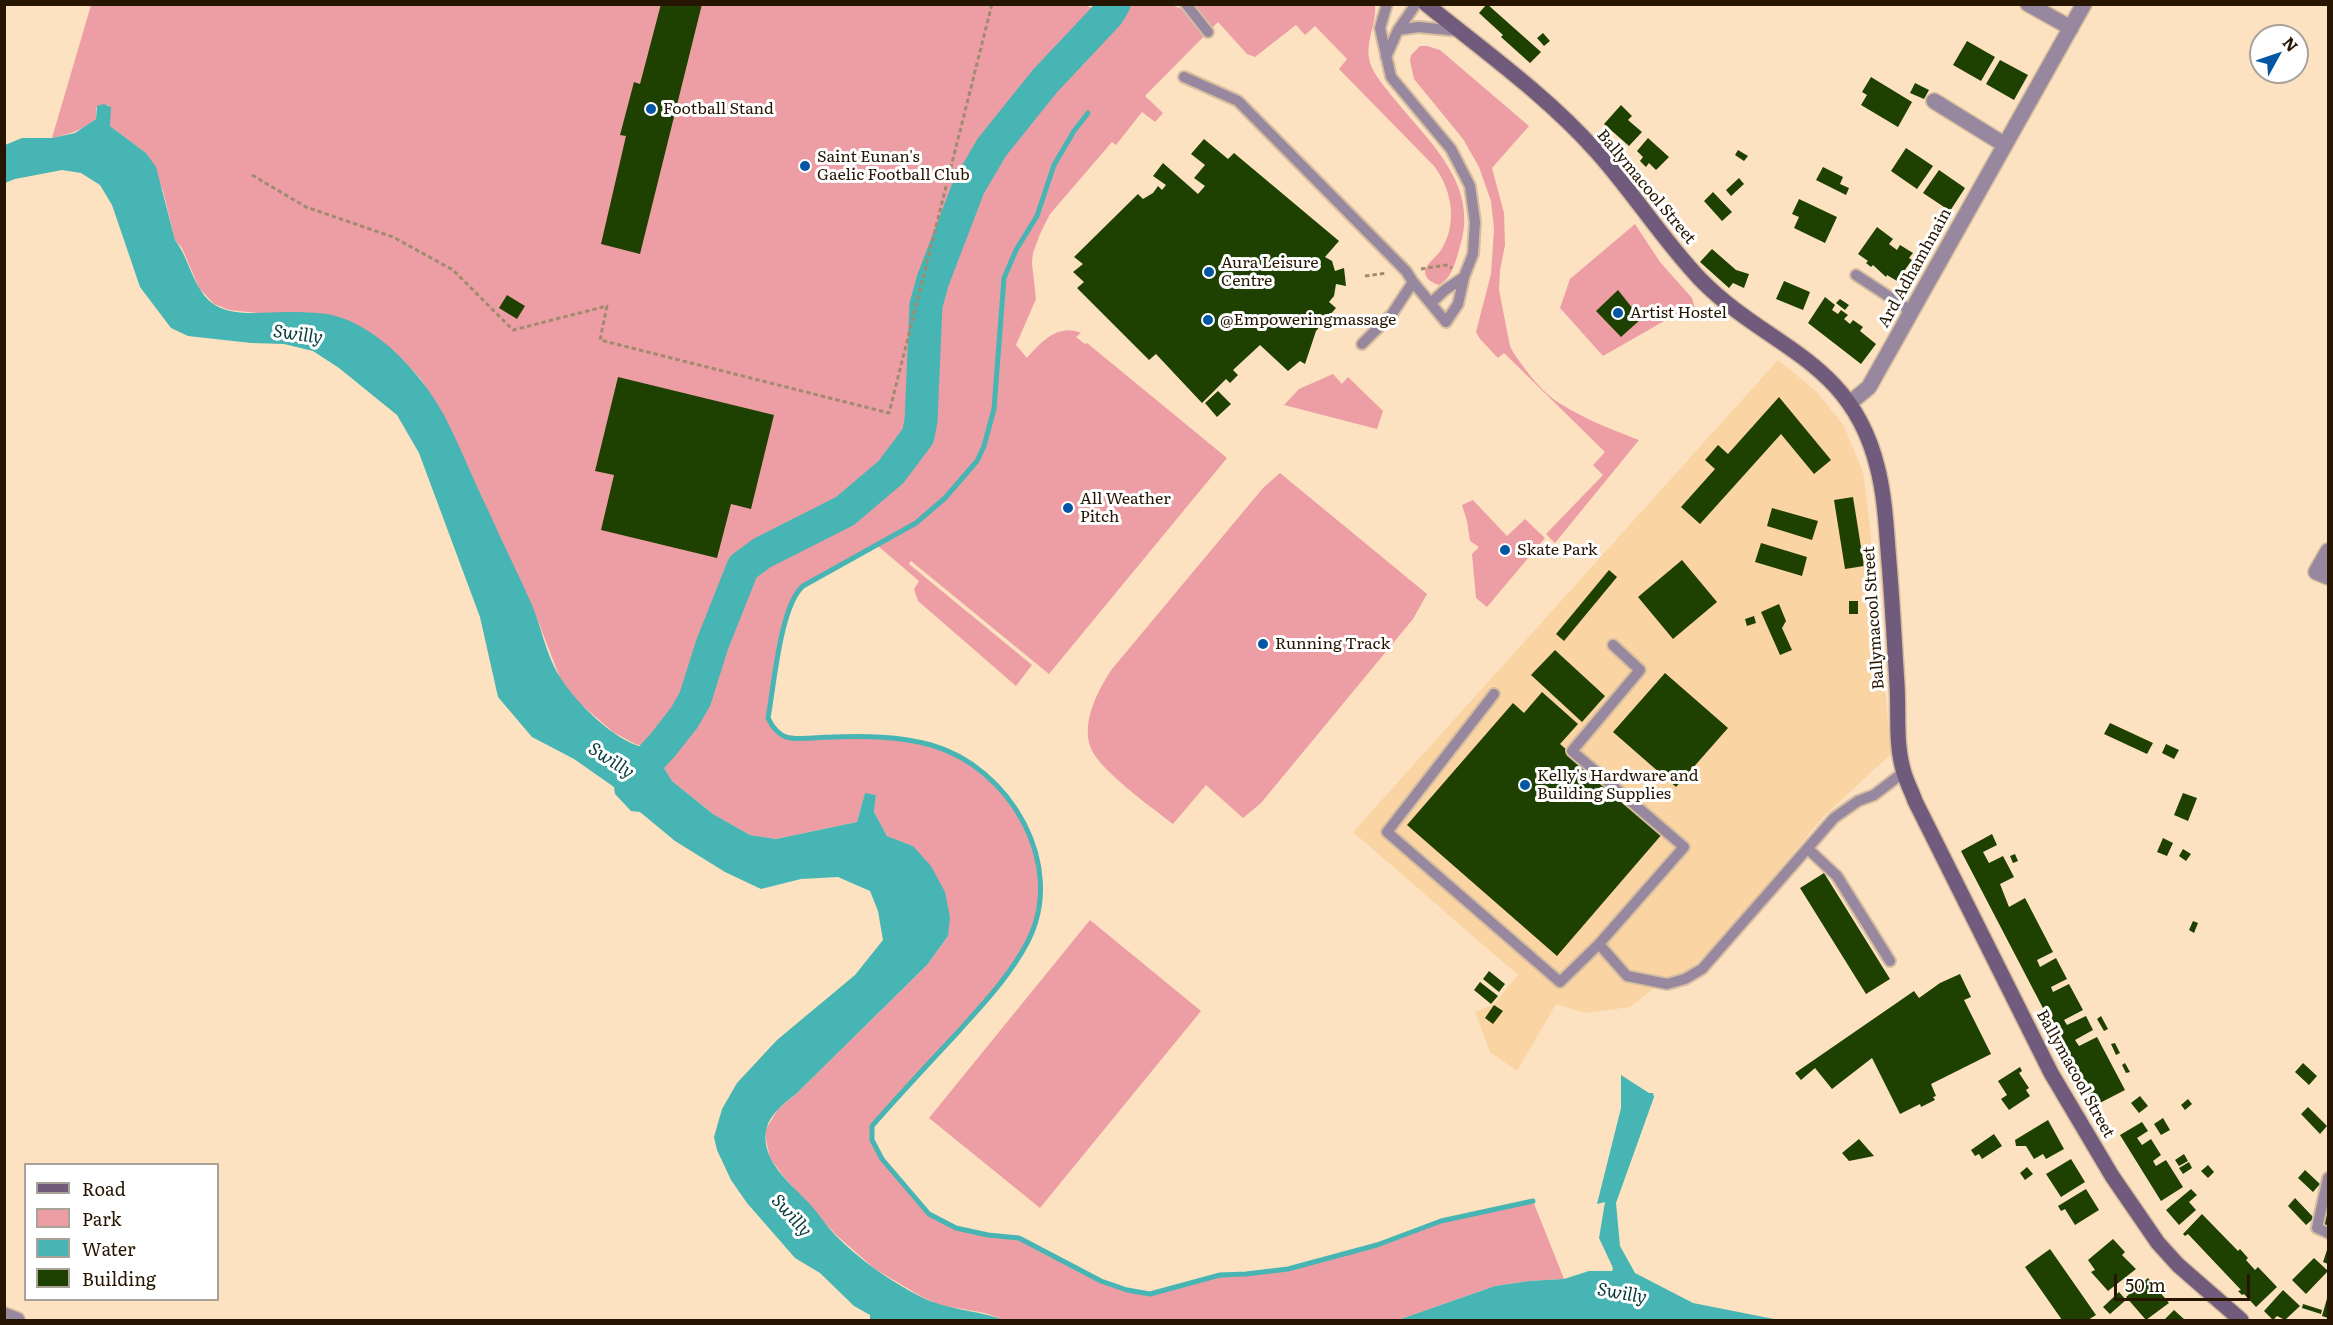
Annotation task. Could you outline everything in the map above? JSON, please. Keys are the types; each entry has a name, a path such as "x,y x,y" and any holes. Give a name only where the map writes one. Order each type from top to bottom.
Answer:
{"main road":[{"name":"Ballymacool Street","path":"1426,4 1538,96 1592,147 1701,280 1725,302 1815,365 1850,403 1868,437 1879,479 1889,559 1898,728 1904,772 1920,811 2051,1073 2112,1176 2135,1212 2171,1258 2241,1320"}],"street":[{"path":"2028,4 2071,28"},
{"name":"Ard Adhamhnain","path":"1850,403 1869,387 2084,4"},
{"path":"1934,101 2005,145"},
{"path":"2328,551 2316,572 2328,577"},
{"path":"4,1316 17,1320"}],"lane":[{"path":"1186,4 1209,32"},
{"path":"1184,77 1238,101 1406,271 1446,322 1458,304 1464,277 1473,254 1475,239 1470,186 1451,149 1391,77 1380,28 1387,4"},
{"path":"1386,58 1398,30 1416,4"},
{"path":"1398,30 1418,27 1460,32"},
{"path":"1856,275 1911,311"},
{"path":"1431,303 1464,277"},
{"path":"1362,344 1392,314 1413,282"},
{"path":"1494,694 1387,832 1560,982 1599,944 1684,847 1572,751 1640,670 1613,645"},
{"path":"1599,944 1626,976 1667,984 1685,979 1702,969 1834,818 1858,801 1874,795 1904,772"},
{"path":"1808,849 1837,876 1890,961"},
{"path":"2328,1178 2317,1228 2328,1233"}],"path":[{"path":"252,175 306,207 393,237 453,270 513,330 607,306 600,340 889,413 992,4"}],"shaded area":[{"path":"1778,360 1817,392 1844,426 1863,472 1891,754 1824,816 1723,937 1689,971 1665,980 1630,1007 1585,1013 1556,1004 1517,1071 1490,1052 1475,1012 1494,1004 1518,975 1353,832"}],"green space":[{"path":"1081,4 1098,10 1062,44 1006,109 980,149 979,166 1045,81 1114,5 1172,5 1179,8 1182,4 1375,5 1369,44 1369,60 1372,68 1449,168 1464,206 1464,227 1458,255 1450,274 1439,285 1433,283 1428,279 1425,271 1441,250 1450,229 1451,207 1445,185 1434,166 1339,69 1347,59 1315,26 1305,35 1296,25 1255,57 1247,54 1218,22 1145,96 1163,113 1155,122 1142,112 1116,145 1112,142 1050,214 1033,253 1036,299 1016,345 1027,358 1050,336 1065,331 1081,333 1076,337 1085,344 1087,343 1227,458 1049,674 911,561 909,564 1032,665 1016,686 918,601 914,589 919,581 878,546 822,574 797,592 786,616 778,652 768,718 774,728 783,736 796,739 882,737 906,740 931,745 959,757 985,774 1007,797 1024,823 1035,852 1040,883 1038,913 1027,943 1012,967 977,1011 872,1126 872,1140 882,1159 929,1214 956,1228 988,1235 1019,1238 1101,1281 1127,1290 1150,1294 1220,1275 1288,1269 1377,1245 1441,1221 1533,1201 1564,1279 1495,1286 1398,1320 1004,1320 985,1313 940,1305 875,1269 835,1234 784,1177 770,1158 766,1129 778,1109 927,965 948,936 913,846 887,836 874,812 876,795 865,794 857,822 776,839 750,835 713,814 672,781 664,768 660,749 635,744 613,732 576,700 560,678 536,616 445,418 420,378 404,361 368,332 333,316 314,313 258,313 229,310 214,304 199,288 182,248 175,240 163,191 146,153 110,126 109,105 100,105 96,108 96,119 86,126 52,138 91,5"},
{"path":"1420,46 1440,50 1529,126 1492,168 1504,213 1505,245 1499,290 1513,352 1536,382 1552,398 1583,416 1639,440 1555,543 1546,534 1603,475 1593,465 1605,452 1504,353 1498,358 1476,332 1491,274 1494,229 1491,201 1479,167 1463,139 1414,79 1411,55"},
{"path":"1635,224 1660,262 1692,298 1695,308 1687,308 1603,356 1560,308 1570,279"},
{"path":"1333,374 1342,384 1348,377 1383,411 1377,429 1284,405 1299,389"},
{"name":"Running Track","path":"1280,473 1427,594 1413,619 1261,803 1243,818 1206,785 1173,824 1114,777 1095,755 1088,736 1093,706 1112,669 1263,488"},
{"name":"Skate Park","path":"1473,500 1507,536 1525,519 1545,538 1487,607 1476,598 1472,554 1479,547 1470,541 1462,505"},
{"path":"1090,920 1201,1011 1040,1208 929,1118"}],"water":[{"name":"Swilly","path":"104,104 111,107 110,126 146,153 156,167 175,240 202,292 208,299 215,305 231,311 315,313 332,315 349,321 382,341 424,384 456,439 532,605 557,672 569,690 592,715 621,738 636,745 650,748 662,746 660,749 664,768 672,781 713,814 750,835 776,839 857,822 865,793 876,795 874,812 887,836 913,846 931,866 945,892 950,917 948,936 927,965 778,1109 770,1119 766,1131 766,1142 773,1162 786,1180 809,1203 835,1235 865,1261 921,1297 1004,1320 870,1320 870,1315 854,1306 820,1273 795,1258 747,1203 731,1180 717,1150 714,1137 722,1109 737,1083 777,1040 855,975 883,940 878,911 870,891 838,877 801,879 761,889 725,872 675,841 640,812 631,811 615,794 614,787 574,759 532,737 498,697 480,617 419,453 397,415 339,368 313,351 284,344 188,336 171,328 140,287 112,205 100,185 81,173 62,170 5,183 5,145 22,138 52,138 75,133 96,119 97,106"},
{"name":"Swilly","path":"1621,1075 1649,1093 1653,1093 1654,1097 1616,1203 1620,1246 1635,1273 1693,1303 1779,1320 1398,1320 1495,1286 1564,1279 1589,1271 1612,1271 1613,1268 1599,1238 1605,1202 1597,1204 1621,1108"}],"building":[{"name":"Football Stand","path":"661,4 702,4 640,254 601,244 626,136 620,135 634,82 640,84"},
{"path":"1487,4 1541,52 1530,63 1479,13"},
{"path":"1543,33 1550,41 1544,46 1537,38"},
{"path":"1967,41 1995,57 1981,81 1953,65"},
{"path":"2000,60 2028,75 2014,100 1986,84"},
{"path":"1871,77 1912,102 1898,127 1861,105 1867,95 1862,92"},
{"path":"1915,83 1929,90 1924,99 1910,93"},
{"path":"1621,105 1632,116 1628,120 1642,132 1629,146 1604,124"},
{"path":"1648,138 1669,157 1656,170 1649,163 1646,167 1640,161 1643,157 1637,151"},
{"name":"Aura Leisure Centre","path":"1204,139 1228,159 1234,153 1339,241 1325,257 1332,261 1335,271 1344,268 1346,286 1336,284 1334,296 1329,302 1336,308 1316,331 1305,364 1300,361 1288,371 1260,345 1233,370 1238,375 1230,383 1226,379 1202,403 1156,354 1149,360 1077,288 1084,282 1073,272 1083,264 1074,257 1138,194 1143,199 1153,193 1158,186 1162,190 1166,185 1153,176 1163,163 1198,194 1205,186 1194,178 1205,165 1191,154"},
{"path":"1906,148 1933,166 1917,189 1891,171"},
{"path":"1738,150 1748,156 1744,161 1735,155"},
{"path":"1823,167 1843,177 1840,184 1849,188 1846,195 1816,180"},
{"path":"1939,170 1965,188 1950,211 1923,193"},
{"path":"1739,178 1744,184 1731,196 1726,190"},
{"path":"1713,192 1732,212 1722,221 1704,201"},
{"path":"1799,199 1837,217 1825,243 1794,228 1799,217 1792,214"},
{"path":"1877,227 1893,239 1889,244 1897,250 1900,245 1913,253 1909,258 1912,260 1897,281 1887,275 1886,277 1873,265 1871,267 1866,263 1868,261 1858,254"},
{"path":"1712,249 1736,270 1749,274 1744,288 1733,283 1729,288 1700,262"},
{"path":"1784,281 1810,292 1803,310 1776,299"},
{"path":"1618,290 1641,319 1621,337 1596,311"},
{"path":"507,295 525,306 517,319 499,308"},
{"path":"1825,297 1835,305 1832,310 1838,314 1841,310 1848,315 1844,319 1850,324 1853,320 1863,327 1860,331 1876,344 1861,364 1808,323"},
{"path":"1840,299 1849,305 1845,310 1836,303"},
{"path":"618,377 774,415 751,509 731,504 717,558 601,530 614,475 595,471"},
{"path":"1218,391 1231,404 1217,417 1205,403"},
{"path":"1779,397 1831,460 1814,474 1781,434 1700,524 1681,507 1715,469 1705,460 1718,445 1728,454"},
{"path":"1853,497 1864,566 1845,569 1834,500"},
{"path":"1772,508 1818,521 1812,540 1767,526"},
{"path":"1761,543 1807,557 1802,576 1755,562"},
{"path":"1682,560 1717,602 1673,639 1638,597"},
{"path":"1609,570 1617,577 1564,641 1556,634"},
{"path":"1849,601 1858,601 1858,614 1849,614"},
{"path":"1779,604 1786,621 1782,628 1792,650 1780,655 1761,612"},
{"path":"1754,616 1756,623 1747,626 1745,619"},
{"path":"1555,650 1605,696 1582,722 1531,675"},
{"path":"1665,673 1728,728 1676,787 1613,732"},
{"name":"Kelly's Hardware and Building Supplies","path":"1542,692 1578,724 1560,744 1663,833 1557,956 1407,825 1513,703 1524,713"},
{"path":"2110,723 2153,743 2147,754 2104,734"},
{"path":"2166,744 2179,750 2174,759 2162,753"},
{"path":"2183,793 2197,798 2188,821 2174,815"},
{"path":"1992,834 1997,845 1983,852 1989,863 2003,856 2014,877 2000,884 2009,907 2025,898 2053,952 2037,960 2040,967 2056,958 2067,979 2051,987 2053,992 2069,984 2083,1010 2064,1020 2067,1025 2086,1016 2093,1030 2075,1040 2079,1046 2097,1037 2125,1090 2094,1106 1961,851"},
{"path":"2163,838 2173,843 2167,856 2157,852"},
{"path":"2183,849 2191,854 2186,861 2179,856"},
{"path":"2015,854 2018,861 2013,863 2010,856"},
{"path":"1824,873 1890,979 1866,994 1800,888"},
{"path":"2193,921 2198,923 2194,933 2189,930"},
{"path":"1489,971 1505,984 1499,992 1483,979"},
{"path":"1960,974 1971,997 1964,1000 1991,1054 1931,1084 1936,1096 1933,1097 1935,1100 1921,1107 1920,1104 1900,1114 1872,1058 1832,1089 1815,1068 1801,1080 1795,1073 1914,991 1919,998 1940,983"},
{"path":"1480,982 1498,996 1491,1004 1474,990"},
{"path":"1494,1005 1503,1011 1493,1024 1485,1018"},
{"path":"2101,1016 2108,1029 2104,1031 2097,1019"},
{"path":"2115,1043 2120,1053 2116,1055 2111,1044"},
{"path":"2125,1063 2130,1072 2126,1073 2122,1065"},
{"path":"2303,1063 2317,1076 2309,1085 2295,1072"},
{"path":"2020,1067 2022,1071 2019,1073 2029,1088 2026,1090 2030,1096 2009,1110 2001,1099 2007,1095 1998,1081"},
{"path":"2140,1096 2148,1106 2139,1113 2131,1103"},
{"path":"2188,1099 2192,1104 2185,1110 2181,1105"},
{"path":"2308,1107 2327,1126 2320,1134 2301,1114"},
{"path":"2163,1118 2170,1130 2161,1135 2154,1124"},
{"path":"2048,1120 2064,1149 2046,1159 2043,1154 2034,1159 2026,1146 2016,1146 2015,1140"},
{"path":"2142,1122 2148,1131 2137,1138 2142,1145 2151,1139 2161,1155 2153,1161 2156,1166 2166,1160 2183,1187 2161,1201 2120,1135"},
{"path":"1994,1134 2002,1146 1982,1159 1979,1154 1975,1156 1971,1150"},
{"path":"1859,1139 1874,1156 1849,1161 1842,1153"},
{"path":"2184,1154 2188,1161 2179,1166 2175,1160"},
{"path":"2071,1159 2085,1182 2061,1197 2046,1174"},
{"path":"2189,1162 2192,1168 2183,1174 2179,1168"},
{"path":"2208,1165 2214,1172 2208,1178 2201,1171"},
{"path":"2027,1167 2033,1174 2025,1180 2020,1173"},
{"path":"2305,1170 2320,1184 2313,1192 2298,1178"},
{"path":"2086,1189 2099,1210 2075,1225 2065,1209 2061,1211 2058,1206"},
{"path":"2191,1189 2197,1195 2189,1202 2196,1210 2179,1225 2166,1210"},
{"path":"2295,1198 2314,1218 2306,1225 2288,1206"},
{"path":"2328,1208 2328,1228 2322,1226"},
{"path":"2202,1214 2238,1251 2240,1249 2255,1270 2258,1267 2277,1287 2256,1307 2238,1291 2241,1290 2188,1234 2185,1236 2183,1234"},
{"path":"2113,1239 2125,1252 2122,1255 2136,1269 2108,1291 2091,1272 2095,1270 2088,1260"},
{"path":"2328,1247 2328,1264 2323,1262"},
{"path":"2050,1249 2096,1315 2088,1320 2062,1320 2025,1267"},
{"path":"2314,1258 2328,1271 2306,1294 2292,1280"},
{"path":"2148,1278 2169,1303 2146,1320 2126,1297"},
{"path":"2283,1290 2300,1306 2285,1320 2277,1316 2273,1320 2264,1311"},
{"path":"2119,1292 2126,1300 2110,1314 2103,1307"},
{"path":"2328,1295 2328,1318 2322,1316"},
{"path":"2303,1304 2322,1310 2321,1314 2302,1308"},
{"path":"2174,1310 2185,1320 2164,1320"}],"waterway":[{"name":"Swilly","path":"634,776 662,746 684,718 695,699 712,645 743,567 762,553 845,511 891,472 918,436 921,421 926,305 933,280 969,186 992,147 1045,81 1108,14 1114,4"},
{"path":"1088,113 1074,131 1054,165 1037,216 1016,250 1004,278 994,409 984,446 977,461 945,498 916,523 803,586 795,596 783,628 768,718 780,734 796,739 882,737 906,740 931,745 959,757 985,774 1007,797 1024,823 1035,852 1040,883 1038,913 1027,943 1004,979 872,1126 872,1140 882,1159 929,1214 956,1228 988,1235 1019,1238 1101,1281 1127,1290 1150,1294 1220,1275 1288,1269 1377,1245 1441,1221 1533,1201"}],"place":[{"name":"Football Stand","path":"651,109"},
{"name":"Saint Eunan's Gaelic Football Club","path":"805,166"},
{"name":"Aura Leisure Centre","path":"1209,272"},
{"name":"Artist Hostel","path":"1618,313"},
{"name":"@Empoweringmassage","path":"1208,320"},
{"name":"All Weather Pitch","path":"1068,508"},
{"name":"Skate Park","path":"1505,550"},
{"name":"Running Track","path":"1263,644"},
{"name":"Kelly's Hardware and Building Supplies","path":"1525,785"}]}
